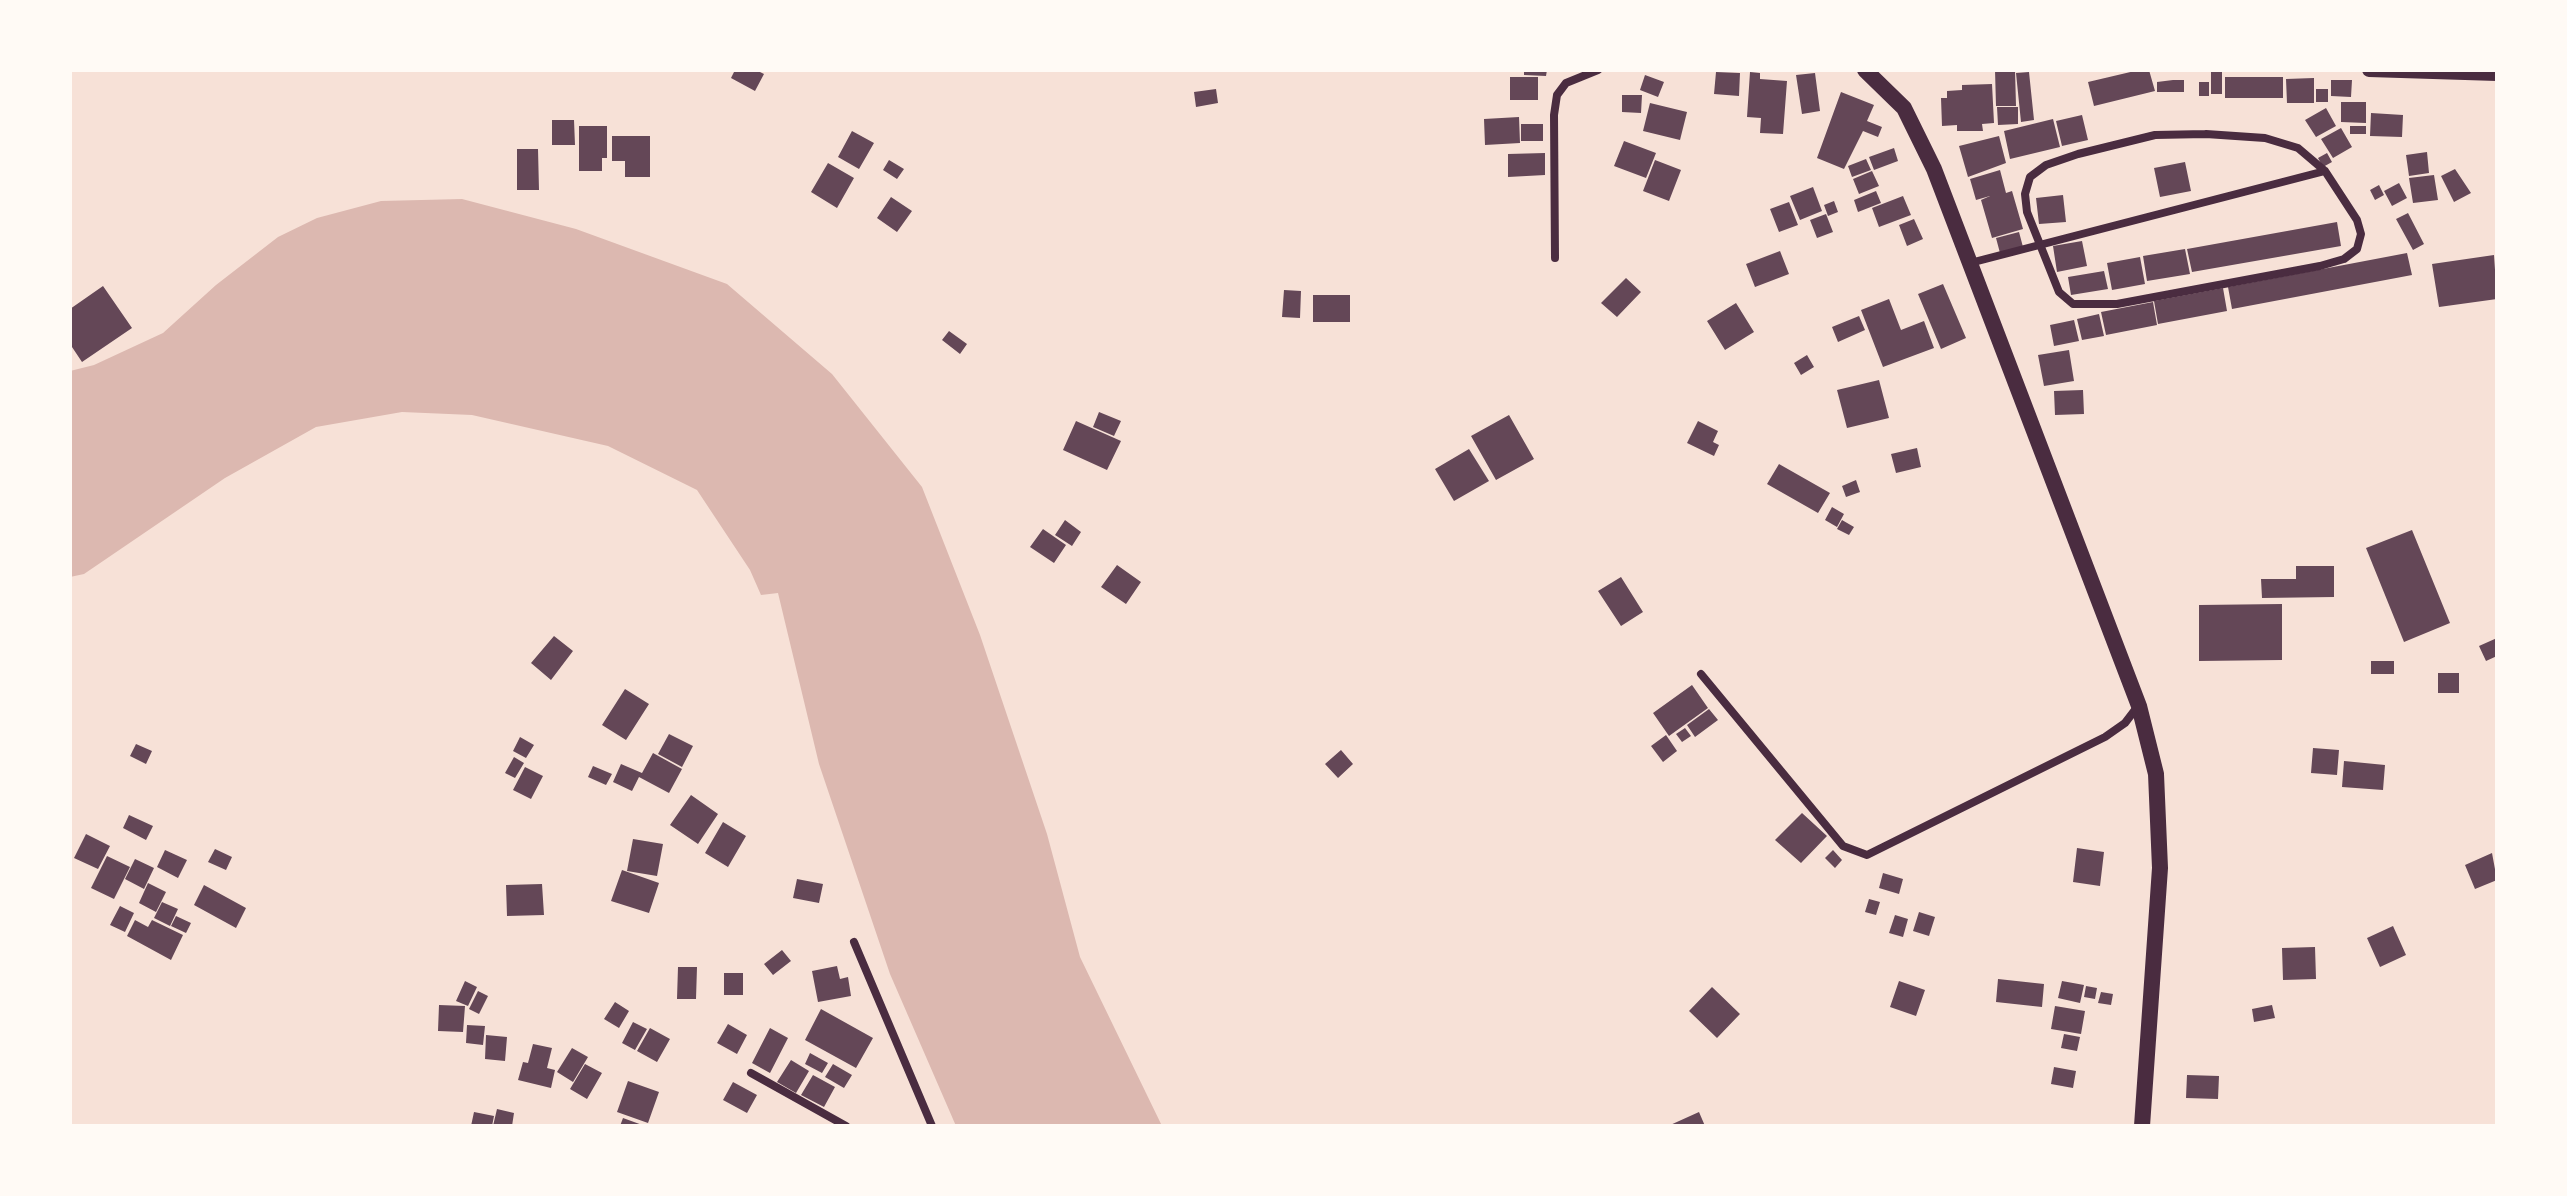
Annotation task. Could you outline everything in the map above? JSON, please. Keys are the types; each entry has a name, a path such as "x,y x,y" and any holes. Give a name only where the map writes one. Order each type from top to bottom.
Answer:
{"main road":[{"path":"1865,70 1904,108 1934,169 2139,706 2156,774 2160,868 2142,1126"}],"street":[{"path":"1555,258 1554,115 1557,95 1566,83 1598,70"},
{"path":"2369,70 2497,74"},
{"path":"2155,135 2265,138 2298,148 2325,171 2357,220 2361,234 2357,249 2344,259 2093,307 2073,304 2059,292 2038,245 2027,212 2025,194 2030,177 2046,165 2155,135"},
{"path":"1969,263 2325,171"},
{"path":"1701,674 1843,846 1867,855 2105,737 2125,723 2139,706"},
{"path":"854,942 932,1126"},
{"path":"751,1073 846,1126"}],"shaded area":[{"path":"462,199 576,229 727,284 832,374 922,487 980,635 1047,834 1080,957 1162,1126 956,1126 890,974 819,764 778,593 761,595 750,570 697,490 608,446 472,415 402,412 316,427 225,478 84,574 70,577 70,371 94,365 163,333 216,285 278,237 317,218 381,201"}],"building":[{"path":"735,70 756,70 764,74 755,91 731,78"},
{"path":"1524,70 1547,70 1546,76 1524,75"},
{"path":"1995,70 2015,70 2016,106 1996,106"},
{"path":"2149,70 2155,91 2094,106 2088,82"},
{"path":"2211,71 2222,71 2222,94 2211,94"},
{"path":"1716,72 1740,73 1739,96 1714,94"},
{"path":"1750,72 1760,73 1760,79 1787,81 1783,134 1760,133 1761,118 1747,117"},
{"path":"2029,72 2034,120 2021,122 2016,73"},
{"path":"1815,73 1820,111 1802,114 1796,75"},
{"path":"1645,75 1664,82 1658,97 1640,90"},
{"path":"1510,77 1538,77 1538,100 1510,100"},
{"path":"2225,77 2283,77 2283,98 2225,98"},
{"path":"2314,78 2314,103 2287,103 2286,79"},
{"path":"2184,80 2184,92 2157,92 2157,82"},
{"path":"2331,80 2352,80 2351,97 2331,96"},
{"path":"2199,82 2209,82 2209,96 2199,96"},
{"path":"1992,84 1994,123 1982,124 1983,131 1957,131 1957,125 1942,126 1941,98 1947,98 1947,91 1962,90 1962,85"},
{"path":"1216,89 1218,103 1196,107 1194,92"},
{"path":"2316,89 2328,89 2328,102 2316,102"},
{"path":"1841,92 1874,105 1867,121 1882,127 1878,137 1863,131 1844,169 1817,158"},
{"path":"1622,95 1642,95 1641,113 1622,112"},
{"path":"2341,102 2366,102 2366,123 2341,122"},
{"path":"1650,103 1687,112 1680,140 1643,131"},
{"path":"1997,107 2018,107 2018,124 1998,125"},
{"path":"2326,108 2336,126 2316,137 2305,120"},
{"path":"2371,113 2403,115 2402,137 2370,136"},
{"path":"2082,115 2088,140 2062,146 2056,121"},
{"path":"1519,117 1520,143 1485,145 1484,119"},
{"path":"2053,119 2060,147 2010,159 2004,131"},
{"path":"552,120 574,120 575,145 552,145"},
{"path":"1521,124 1543,124 1543,141 1521,141"},
{"path":"579,126 607,126 607,158 602,158 602,171 579,171"},
{"path":"2350,126 2366,126 2366,134 2350,134"},
{"path":"2341,128 2352,147 2333,158 2321,139"},
{"path":"852,131 874,143 859,169 838,157"},
{"path":"612,136 650,136 650,177 625,177 625,161 612,161"},
{"path":"1999,136 2006,163 1968,177 1959,146"},
{"path":"1624,141 1656,153 1646,178 1614,166"},
{"path":"1894,148 1898,161 1874,170 1869,157"},
{"path":"517,149 538,149 539,190 517,190"},
{"path":"2427,152 2429,173 2409,176 2406,155"},
{"path":"1545,153 1545,175 1508,177 1508,154"},
{"path":"2327,153 2332,162 2323,167 2318,158"},
{"path":"1866,159 1871,170 1852,177 1848,166"},
{"path":"889,160 904,169 897,179 883,170"},
{"path":"1655,160 1681,170 1669,201 1643,191"},
{"path":"2185,162 2191,191 2160,197 2154,168"},
{"path":"828,163 854,178 837,208 811,192"},
{"path":"2455,169 2471,193 2454,202 2441,176"},
{"path":"2000,170 2006,193 2012,191 2023,229 1992,238 1981,200 1990,196 1976,200 1970,179"},
{"path":"1872,171 1879,186 1859,194 1853,179"},
{"path":"2434,175 2438,200 2413,203 2409,178"},
{"path":"2399,183 2407,198 2392,206 2384,191"},
{"path":"2379,185 2384,195 2375,200 2370,190"},
{"path":"1813,187 1822,211 1800,220 1790,196"},
{"path":"1876,191 1881,203 1858,212 1854,200"},
{"path":"2063,195 2066,222 2039,224 2036,198"},
{"path":"1903,196 1911,215 1879,227 1872,208"},
{"path":"891,197 912,211 897,232 877,218"},
{"path":"1834,201 1838,212 1828,216 1824,205"},
{"path":"1789,202 1798,225 1779,232 1770,209"},
{"path":"2408,213 2424,244 2413,250 2396,219"},
{"path":"1826,214 1833,232 1817,238 1810,220"},
{"path":"1914,219 1923,239 1907,246 1899,225"},
{"path":"2337,222 2341,246 2192,272 2187,249"},
{"path":"2019,232 2023,247 2000,253 1996,238"},
{"path":"2082,241 2087,266 2057,272 2053,246"},
{"path":"2185,249 2190,274 2147,281 2143,256"},
{"path":"1780,251 1789,274 1755,287 1746,264"},
{"path":"2407,253 2412,275 2232,309 2228,287"},
{"path":"2494,255 2497,299 2439,307 2432,264"},
{"path":"2140,257 2145,284 2112,290 2107,263"},
{"path":"2104,271 2108,289 2071,295 2068,277"},
{"path":"1626,278 1641,292 1617,317 1601,303"},
{"path":"1943,284 1966,338 1941,349 1918,294"},
{"path":"103,286 132,328 82,362 70,344 70,309"},
{"path":"2223,288 2227,311 2158,324 2154,301"},
{"path":"1284,290 1301,291 1300,318 1282,317"},
{"path":"1313,295 1350,295 1350,322 1313,322"},
{"path":"1889,299 1901,330 1924,321 1934,348 1883,367 1861,310"},
{"path":"2153,302 2157,325 2106,335 2101,312"},
{"path":"1736,303 1754,332 1725,350 1707,321"},
{"path":"2099,314 2104,336 2082,340 2077,319"},
{"path":"1859,316 1865,330 1838,342 1832,327"},
{"path":"2074,320 2079,341 2054,346 2050,325"},
{"path":"949,331 967,344 960,354 942,340"},
{"path":"2069,350 2074,381 2044,386 2038,355"},
{"path":"1807,355 1814,367 1801,375 1794,363"},
{"path":"1879,380 1889,418 1847,428 1837,390"},
{"path":"2083,390 2084,414 2055,415 2054,391"},
{"path":"1099,412 1121,421 1114,436 1093,427"},
{"path":"1509,415 1534,459 1496,480 1471,436"},
{"path":"1076,421 1121,441 1107,470 1063,450"},
{"path":"1698,421 1718,431 1713,442 1719,445 1714,456 1687,443"},
{"path":"1917,448 1921,467 1896,473 1891,454"},
{"path":"1469,449 1489,481 1454,501 1435,469"},
{"path":"1779,464 1830,493 1818,513 1767,484"},
{"path":"1856,480 1860,492 1846,497 1842,486"},
{"path":"1832,507 1844,514 1837,527 1825,520"},
{"path":"1065,520 1081,532 1072,546 1055,535"},
{"path":"1842,520 1854,527 1849,535 1837,529"},
{"path":"1043,529 1066,545 1054,563 1030,547"},
{"path":"2412,530 2450,623 2404,642 2366,548"},
{"path":"1117,565 1141,582 1126,604 1101,587"},
{"path":"2296,566 2334,566 2334,597 2262,598 2261,579 2296,579"},
{"path":"1621,577 1643,612 1621,626 1598,591"},
{"path":"2282,604 2282,660 2199,661 2199,605"},
{"path":"554,636 573,651 551,680 531,663"},
{"path":"2497,638 2497,656 2486,661 2479,646"},
{"path":"2371,661 2394,661 2394,674 2371,674"},
{"path":"2438,673 2459,673 2459,693 2438,693"},
{"path":"1692,685 1708,708 1669,736 1653,713"},
{"path":"625,689 649,704 626,740 602,725"},
{"path":"1709,709 1718,720 1695,737 1687,725"},
{"path":"1685,728 1691,736 1682,742 1676,734"},
{"path":"669,734 693,746 682,767 658,754"},
{"path":"1666,735 1677,751 1663,762 1651,746"},
{"path":"520,737 534,745 526,758 513,751"},
{"path":"136,744 152,751 146,764 130,756"},
{"path":"2313,748 2339,750 2337,775 2311,773"},
{"path":"1341,750 1353,764 1338,778 1325,764"},
{"path":"653,753 682,769 669,793 639,777 632,791 613,782 621,764 642,773"},
{"path":"514,757 524,763 515,778 505,773"},
{"path":"2344,761 2385,765 2383,790 2342,787"},
{"path":"593,766 612,774 606,785 588,777"},
{"path":"525,767 543,776 531,799 513,790"},
{"path":"691,795 718,814 698,844 670,825"},
{"path":"1802,813 1827,836 1801,863 1775,840"},
{"path":"129,815 153,826 146,840 123,828"},
{"path":"723,822 746,836 728,867 705,853"},
{"path":"86,834 110,846 98,869 74,858"},
{"path":"633,839 663,844 657,876 627,871"},
{"path":"2077,848 2104,852 2100,886 2073,882"},
{"path":"215,849 232,857 226,870 208,862"},
{"path":"165,850 187,860 178,878 157,867"},
{"path":"1833,850 1842,860 1835,868 1825,858"},
{"path":"2492,853 2497,880 2475,889 2465,865"},
{"path":"107,856 130,867 114,899 91,888"},
{"path":"135,859 154,868 144,889 125,879"},
{"path":"622,870 659,883 649,913 611,901"},
{"path":"1883,873 1903,879 1899,894 1879,888"},
{"path":"797,879 823,884 819,903 793,898"},
{"path":"148,883 166,892 156,912 139,903"},
{"path":"542,884 544,915 507,916 506,885"},
{"path":"204,885 246,908 236,928 194,905"},
{"path":"1869,899 1880,902 1876,915 1865,912"},
{"path":"162,902 178,909 170,926 154,918"},
{"path":"120,906 134,913 125,932 110,925"},
{"path":"1919,912 1935,917 1929,936 1913,931"},
{"path":"1895,915 1908,919 1903,937 1889,933"},
{"path":"176,916 191,923 186,933 171,926"},
{"path":"135,920 148,927 152,920 183,935 171,960 127,936"},
{"path":"2393,926 2406,955 2380,967 2367,938"},
{"path":"2315,947 2316,979 2283,980 2282,948"},
{"path":"782,950 791,961 773,975 764,964"},
{"path":"837,966 840,979 848,977 851,996 818,1002 812,971"},
{"path":"678,967 697,967 696,999 677,999"},
{"path":"724,973 743,973 743,995 724,995"},
{"path":"1998,979 2044,984 2042,1007 1996,1002"},
{"path":"465,981 477,987 468,1006 456,1001"},
{"path":"1899,981 1925,990 1916,1016 1890,1007"},
{"path":"2062,981 2084,985 2080,1003 2058,998"},
{"path":"2086,986 2097,988 2095,999 2084,997"},
{"path":"1712,987 1740,1014 1717,1038 1689,1011"},
{"path":"478,991 488,996 479,1014 469,1009"},
{"path":"2101,992 2113,994 2111,1005 2098,1003"},
{"path":"615,1002 629,1011 619,1028 604,1019"},
{"path":"439,1005 465,1006 463,1032 438,1031"},
{"path":"2272,1005 2275,1018 2254,1022 2252,1009"},
{"path":"2055,1006 2085,1011 2081,1034 2051,1029"},
{"path":"821,1009 873,1038 856,1068 805,1040"},
{"path":"633,1022 647,1029 635,1050 622,1043"},
{"path":"728,1024 747,1035 737,1054 717,1043"},
{"path":"467,1025 485,1026 483,1045 466,1043"},
{"path":"650,1028 670,1039 657,1062 637,1051"},
{"path":"770,1028 788,1038 770,1073 752,1063"},
{"path":"2064,1034 2080,1037 2077,1051 2061,1048"},
{"path":"486,1035 507,1037 505,1061 485,1059"},
{"path":"533,1044 552,1048 547,1068 555,1070 551,1088 518,1080 523,1062 528,1063"},
{"path":"572,1048 588,1057 573,1082 557,1072"},
{"path":"810,1053 828,1063 822,1073 805,1064"},
{"path":"791,1060 809,1071 796,1093 777,1082"},
{"path":"585,1064 602,1073 587,1099 570,1089"},
{"path":"833,1064 852,1075 844,1088 825,1077"},
{"path":"2054,1067 2076,1071 2073,1088 2051,1084"},
{"path":"813,1075 835,1087 824,1107 801,1095"},
{"path":"2187,1075 2219,1076 2218,1099 2186,1098"},
{"path":"628,1081 659,1092 648,1123 617,1112"},
{"path":"733,1082 757,1095 747,1113 723,1100"},
{"path":"497,1109 514,1113 512,1126 493,1126"},
{"path":"474,1112 494,1116 492,1126 471,1126"},
{"path":"1699,1112 1705,1126 1668,1126"},
{"path":"623,1118 645,1126 620,1126"}]}
